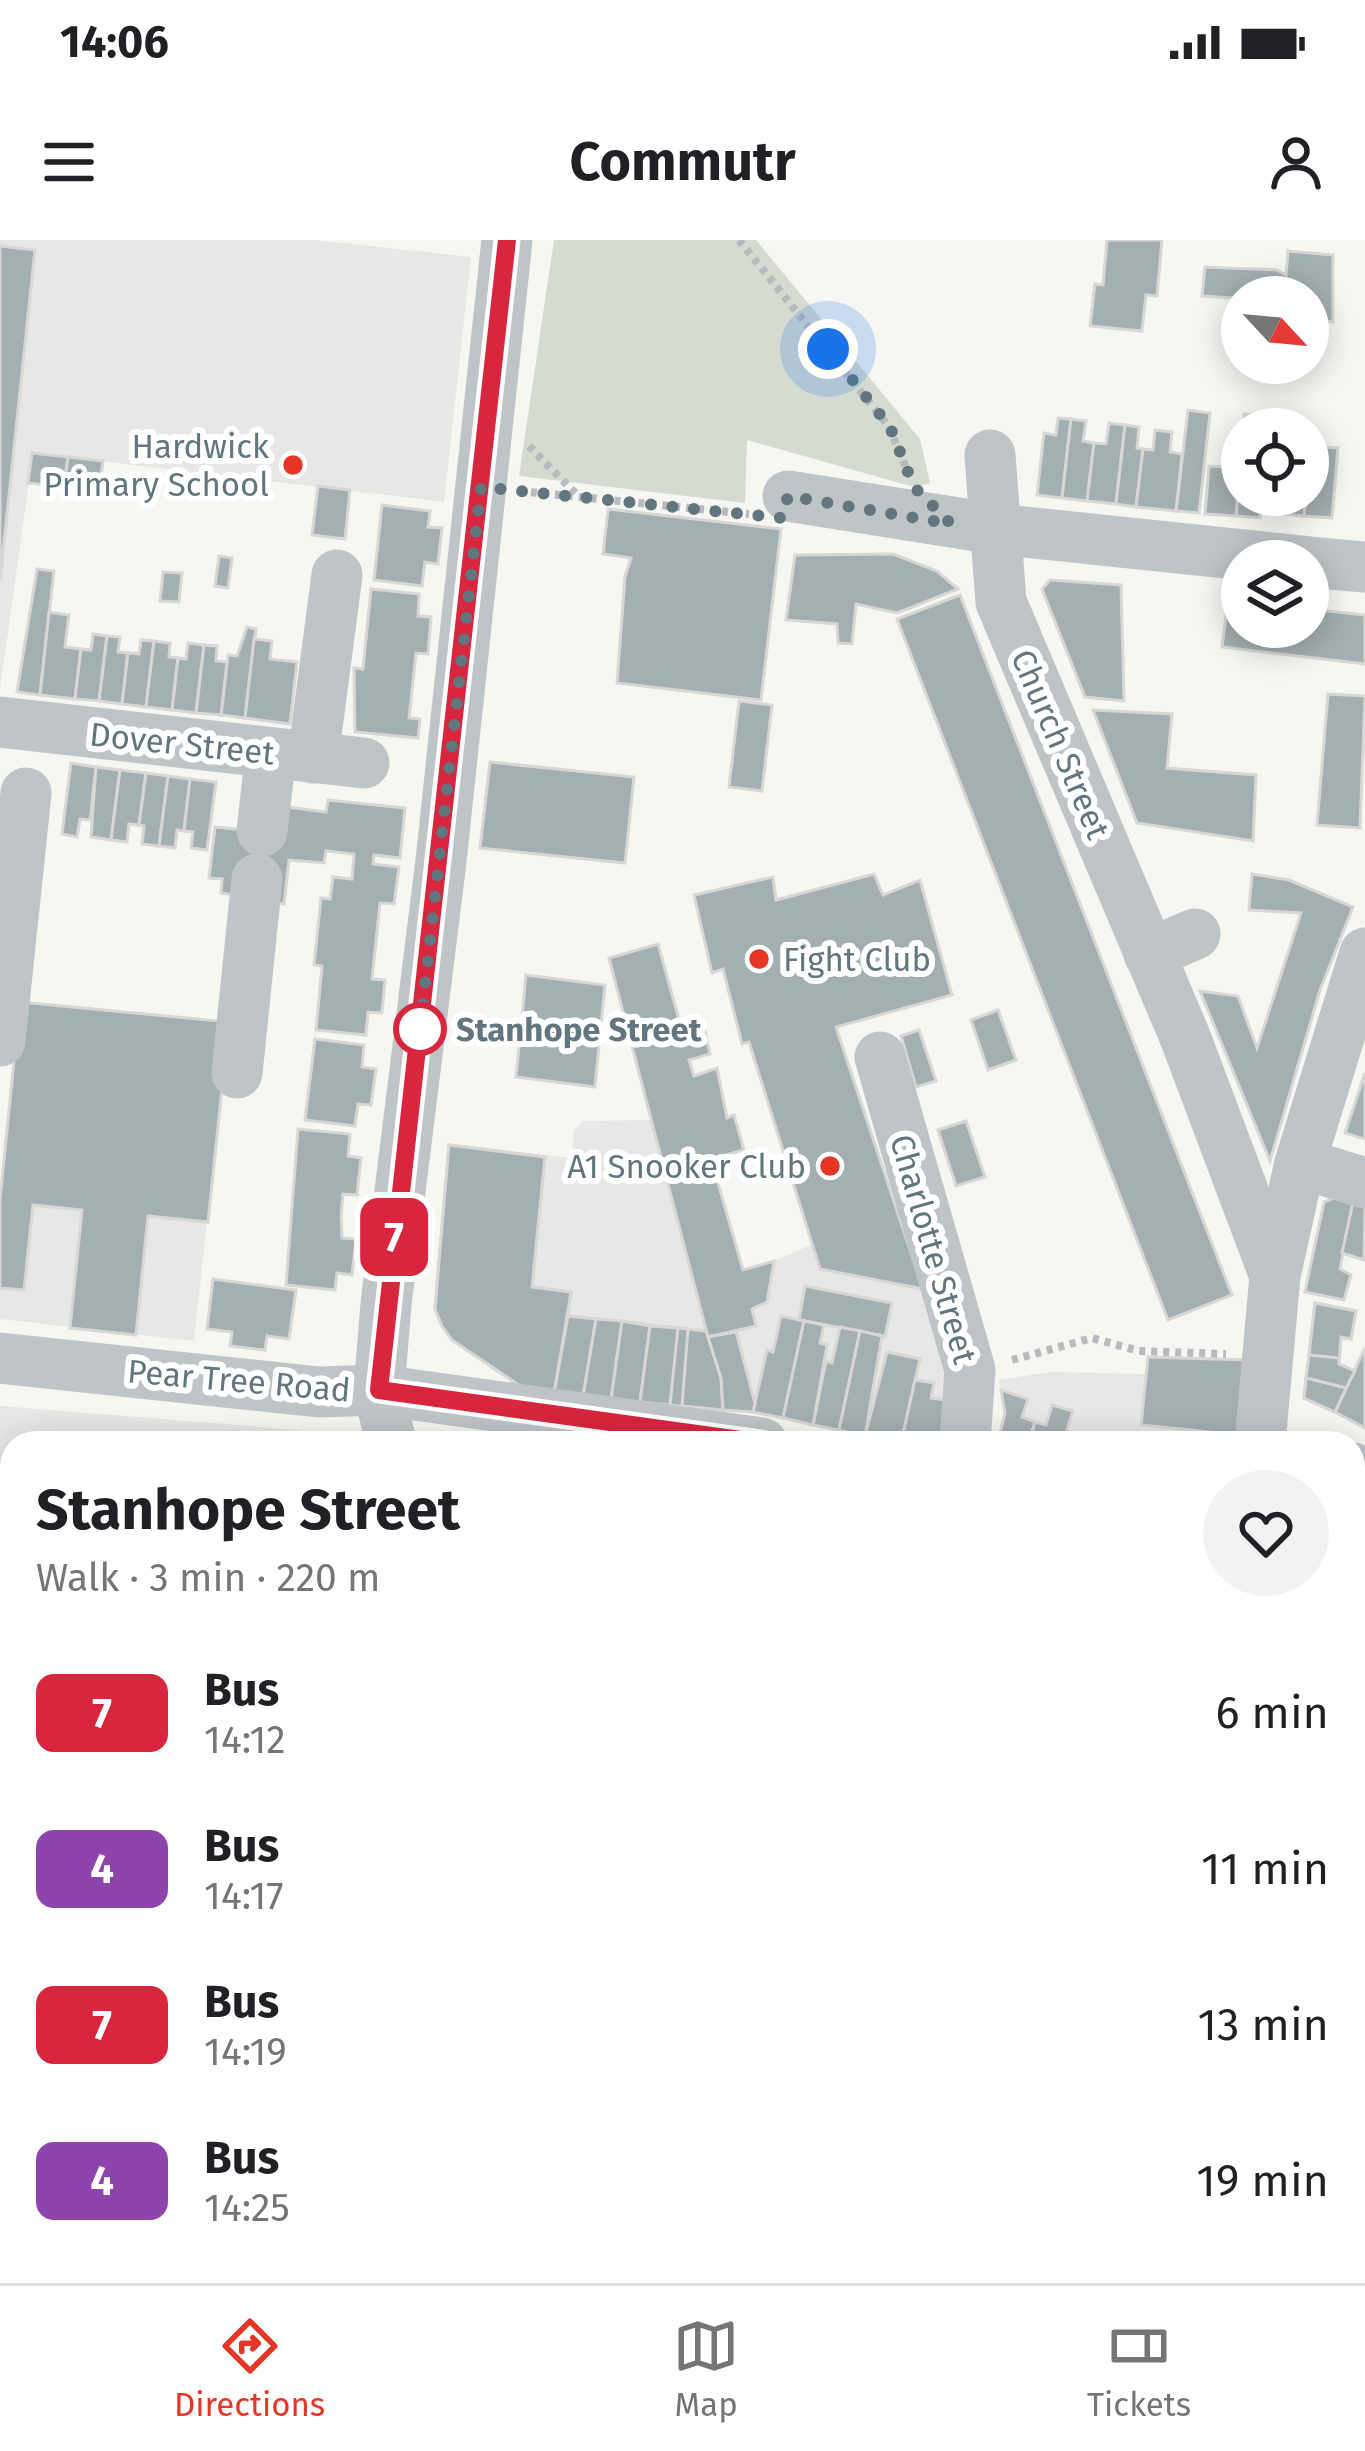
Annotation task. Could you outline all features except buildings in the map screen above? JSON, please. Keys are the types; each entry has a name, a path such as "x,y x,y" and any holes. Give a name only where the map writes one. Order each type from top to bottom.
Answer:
{"street":[{"path":"388,1431 379,1390 507,240"},
{"name":"Church Street","path":"1000,455 990,528 1000,602 1172,944 1185,1037 1275,1276"},
{"path":"788,496 990,528 1221,552"},
{"path":"1329,564 1365,568"},
{"path":"237,1073 259,855 292,755 337,575"},
{"name":"Dover Street","path":"0,722 364,763"},
{"path":"0,1041 26,793"},
{"path":"1275,1431 1270,1355 1275,1276 1300,1163 1365,953"},
{"name":"Charlotte Street","path":"880,1057 970,1370 966,1431"},
{"path":"1300,1163 1365,1183"},
{"name":"Pear Tree Road","path":"0,1358 319,1392 379,1390 675,1431"}],"path":[{"path":"744,242 890,427 914,487 990,528"},
{"path":"489,405 579,497"},
{"path":"481,487 782,518 788,496"},
{"path":"970,1370 1092,1338 1139,1351 1270,1355"}],"shaded area":[{"name":"Hardwick Primary School","path":"0,240 315,240 471,257 444,502 33,453 0,690"},
{"path":"554,240 756,240 920,439 930,483 914,487 747,440 745,503 519,476"},
{"path":"20,1002 229,1022 194,1341 0,1319 0,1199"},
{"path":"651,1120 708,1337 756,1326 752,1309 767,1302 774,1261 813,1244 821,1269 923,1289 952,1401 951,1431 842,1431 753,1412 529,1392 442,1326 435,1309 449,1145 571,1158 574,1131 583,1121"},
{"path":"1148,1357 1247,1360 1240,1431 1000,1431 1005,1414 999,1380 1050,1372 1145,1374"},
{"path":"0,1406 300,1431 0,1431"}],"bus line":[{"name":"7","path":"507,240 449,797 379,1390 687,1431"}],"place":[{"name":"Hardwick Primary School","path":"293,465"},
{"name":"Fight Club","path":"759,959"},
{"name":"Stanhope Street","path":"420,1029"},
{"name":"A1 Snooker Club","path":"830,1166"}],"route":[{"path":"420,1029 419,1038 481,487 782,518 788,496 951,524 914,487 890,427 828,349"}]}
